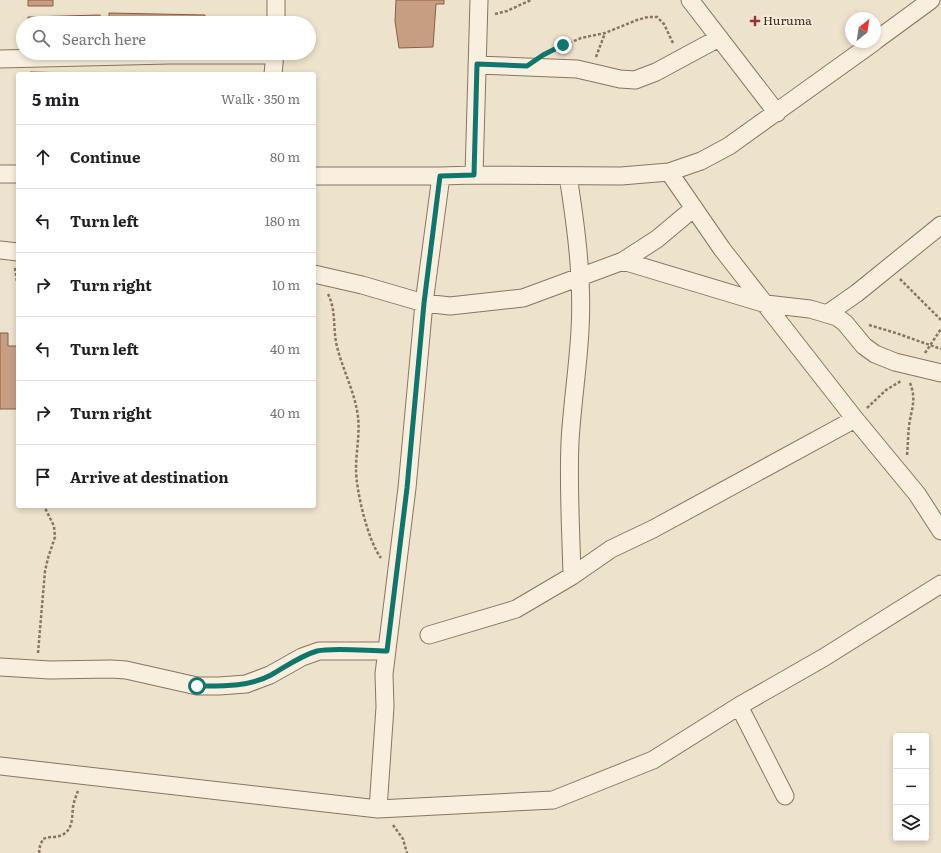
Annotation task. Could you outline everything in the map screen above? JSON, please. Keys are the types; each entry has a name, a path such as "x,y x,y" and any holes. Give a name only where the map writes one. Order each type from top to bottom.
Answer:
{"street":[{"path":"276,0 276,16"},
{"path":"474,175 479,0"},
{"path":"690,0 777,113"},
{"path":"881,37 931,0"},
{"path":"477,64 551,67 592,72 620,79 635,80 656,72 719,38"},
{"path":"316,176 621,176 669,172 701,161 729,146 866,48"},
{"path":"0,59 16,59"},
{"path":"273,72 274,60"},
{"path":"669,172 722,249 855,419 917,494 941,531"},
{"path":"0,174 16,174"},
{"path":"378,809 384,707 384,674 407,488 424,303 440,176"},
{"path":"568,176 573,209 579,278 580,328 570,442 572,576"},
{"path":"316,274 362,285 424,303 450,306 523,298 623,260 657,238 694,208"},
{"path":"827,314 857,293 941,226"},
{"path":"0,250 16,252"},
{"path":"623,260 766,304 810,309 837,317 845,323 864,346 875,354 895,362 941,373"},
{"path":"429,635 516,609 572,576 611,549 653,529 855,419"},
{"path":"0,766 378,809 553,800 653,760 739,706 823,658 941,584"},
{"path":"0,667 37,670 126,670 197,686 220,686 246,684 252,682 270,675 302,657 319,651 387,651"},
{"path":"739,706 784,796"}],"path":[{"path":"479,18 507,11 531,0"},
{"path":"549,52 581,38 605,33 637,20 648,17 657,17 664,24 681,59"},
{"path":"592,72 605,33"},
{"path":"888,267 941,320"},
{"path":"325,290 333,308 335,319 334,331 337,344 356,406 358,418 356,470 360,500 375,551 383,563 397,574"},
{"path":"845,323 860,323 874,326 941,349"},
{"path":"930,346 941,329"},
{"path":"855,419 886,390 924,369"},
{"path":"903,477 909,426 914,403 913,390 908,377"},
{"path":"37,670 45,571 55,538 54,526 45,508"},
{"path":"39,853 43,840 46,838 61,836 68,831 71,825 73,806 86,776"},
{"path":"378,809 392,824 402,839 407,853"}],"building":[{"path":"28,0 53,0 53,6 28,6"},
{"path":"396,0 444,0 444,4 436,4 433,47 399,48 395,21"},
{"path":"109,13 205,15 205,16 109,16"},
{"path":"100,15 100,16 64,16"},
{"path":"0,333 8,333 8,346 16,346 16,409 0,409"}],"place":[{"name":"Huruma","path":"755,21"}],"route":[{"path":"197,686 246,684 270,675 302,657 319,651 387,651 407,488 413,409 424,303 440,176 474,175 477,64 527,66 543,55 563,45"}]}
